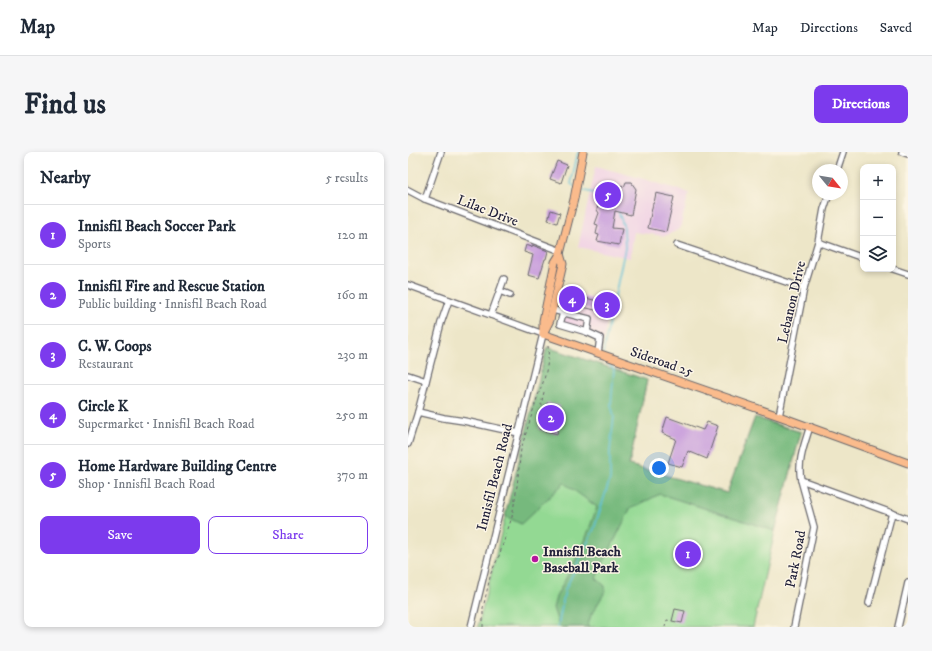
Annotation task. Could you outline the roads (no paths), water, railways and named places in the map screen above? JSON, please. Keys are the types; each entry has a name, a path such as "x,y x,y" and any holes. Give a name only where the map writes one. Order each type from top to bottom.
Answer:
{"main road":[{"name":"Innisfil Beach Road","path":"542,334 543,321 555,262 561,253 574,199 583,152"},
{"name":"Innisfil Beach Road","path":"542,334 550,320 553,310 563,264 561,253"},
{"name":"Sideroad 25","path":"542,334 810,426 908,463"}],"street":[{"path":"425,199 441,152"},
{"path":"839,164 842,152"},
{"path":"902,152 908,154"},
{"name":"Lilac Drive","path":"408,190 425,199 561,253"},
{"name":"Lebanon Drive","path":"779,416 804,288 818,242 827,200"},
{"path":"818,242 860,257"},
{"path":"677,245 804,288"},
{"path":"896,270 908,274"},
{"path":"491,315 504,279"},
{"name":"Sideroad 25","path":"408,285 542,334"},
{"path":"500,291 510,295"},
{"path":"408,444 418,412 441,322 449,300"},
{"path":"553,310 590,319 587,332"},
{"path":"563,313 560,324 587,332 600,338 598,353"},
{"name":"Innisfil Beach Road","path":"470,627 519,433 542,334"},
{"path":"408,375 426,382"},
{"path":"418,412 444,418 464,420 519,433"},
{"name":"Park Road","path":"794,627 814,527 799,472 810,426"},
{"path":"800,480 908,519"},
{"path":"869,602 892,513"},
{"path":"898,627 908,583"}],"waterway":[{"path":"574,186 571,184 578,152"},
{"path":"578,188 601,195"},
{"path":"603,353 625,248 624,228 618,210"},
{"path":"558,627 565,590 594,529 610,479 610,451 614,416 611,405 614,369 602,357"}],"place":[{"name":"Home Hardware Building Centre","path":"608,195"},
{"name":"Circle K","path":"572,299"},
{"name":"C. W. Coops","path":"607,305"},
{"name":"Innisfil Fire and Rescue Station","path":"551,418"},
{"name":"Innisfil Beach Soccer Park","path":"688,554"},
{"name":"Innisfil Beach Baseball Park","path":"535,559"}]}
